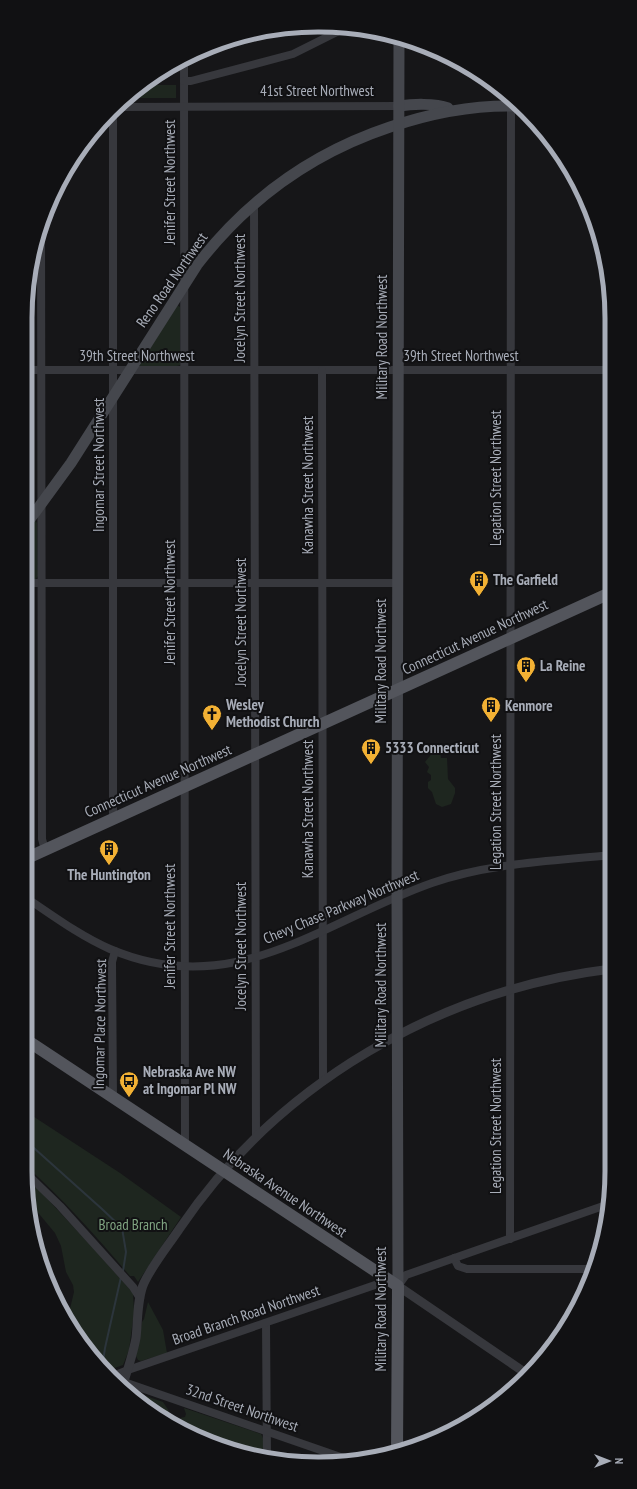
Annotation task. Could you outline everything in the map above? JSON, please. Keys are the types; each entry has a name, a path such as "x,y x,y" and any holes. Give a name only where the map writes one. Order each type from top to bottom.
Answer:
{"main road":[{"name":"Military Road Northwest","path":"397,1446 398,1286 396,897 399,44"},
{"name":"41st Street Northwest","path":"399,106 439,106 452,110 508,104"},
{"path":"399,106 405,114 412,119"},
{"name":"Reno Road Northwest","path":"32,516 71,463 194,270 234,222 280,183 315,160 362,137 399,123 452,110"},
{"name":"Connecticut Avenue Northwest","path":"32,856 605,595"},
{"name":"Nebraska Avenue Northwest","path":"32,1044 184,1146 398,1286"}],"street":[{"path":"184,81 191,81 293,54 335,33"},
{"name":"Jenifer Street Northwest","path":"184,66 184,1146"},
{"name":"41st Street Northwest","path":"126,107 399,106"},
{"name":"Legation Street Northwest","path":"510,1239 510,370 512,108"},
{"name":"Ingomar Street Northwest","path":"113,119 113,819"},
{"name":"Jocelyn Street Northwest","path":"254,204 256,1137"},
{"path":"41,249 42,839 45,850"},
{"name":"39th Street Northwest","path":"32,370 605,370"},
{"name":"Kanawha Street Northwest","path":"322,370 323,1081"},
{"path":"32,583 397,583"},
{"name":"Chevy Chase Parkway Northwest","path":"32,902 87,938 115,951 149,962 184,967 223,965 255,958 281,949 396,897 454,876 487,868 605,856"},
{"name":"Ingomar Place Northwest","path":"113,1098 112,962 115,951"},
{"path":"124,1380 135,1340 143,1285 152,1269 188,1216 224,1171 256,1137 286,1110 323,1081 364,1054 397,1035 453,1009 511,990 560,977 605,970"},
{"path":"32,1180 65,1212 130,1283 140,1298"},
{"path":"398,1286 406,1275 603,1206"},
{"path":"454,1258 458,1266 467,1269 588,1269"},
{"name":"Broad Branch Road Northwest","path":"117,1374 375,1285 386,1279"},
{"name":"Nebraska Avenue Northwest","path":"398,1286 523,1371"},
{"path":"266,1323 267,1452"},
{"name":"32nd Street Northwest","path":"129,1385 337,1456"}],"green space":[{"path":"152,85 176,85 176,98 136,98"},
{"path":"177,305 180,307 180,365 140,366 139,364"},
{"path":"35,520 37,523 38,576 36,579 32,579 32,523"},
{"path":"439,745 441,758 447,758 448,779 455,788 455,793 451,804 442,807 436,804 432,792 428,788 428,782 431,780 431,775 427,772 429,767 425,762"},
{"name":"Broad Branch","path":"32,1116 120,1173 181,1217 138,1282 134,1276 130,1276 66,1205 32,1172"},
{"name":"Broad Branch","path":"33,1183 133,1293 134,1312 129,1350 123,1365 112,1369 91,1345 70,1314 74,1292 73,1285 66,1272 61,1246 55,1233 34,1208"},
{"path":"148,1302 163,1330 167,1353 141,1361 138,1360 136,1356 142,1322"},
{"path":"139,1393 163,1402 169,1411 169,1415"},
{"path":"184,1408 261,1434 263,1438 263,1451 226,1442 184,1423 180,1418 185,1417 186,1414"}],"waterway":[{"name":"Broad Branch","path":"32,1146 122,1228 126,1252 123,1271"},
{"name":"Broad Branch","path":"103,1359 121,1277"}],"place":[{"name":"The Garfield","path":"479,597"},
{"name":"La Reine","path":"526,683"},
{"name":"Kenmore","path":"491,723"},
{"name":"Wesley Methodist Church","path":"212,731"},
{"name":"5333 Connecticut","path":"371,765"},
{"name":"The Huntington","path":"109,866"},
{"name":"Nebraska Ave NW at Ingomar Pl NW","path":"129,1098"}]}
